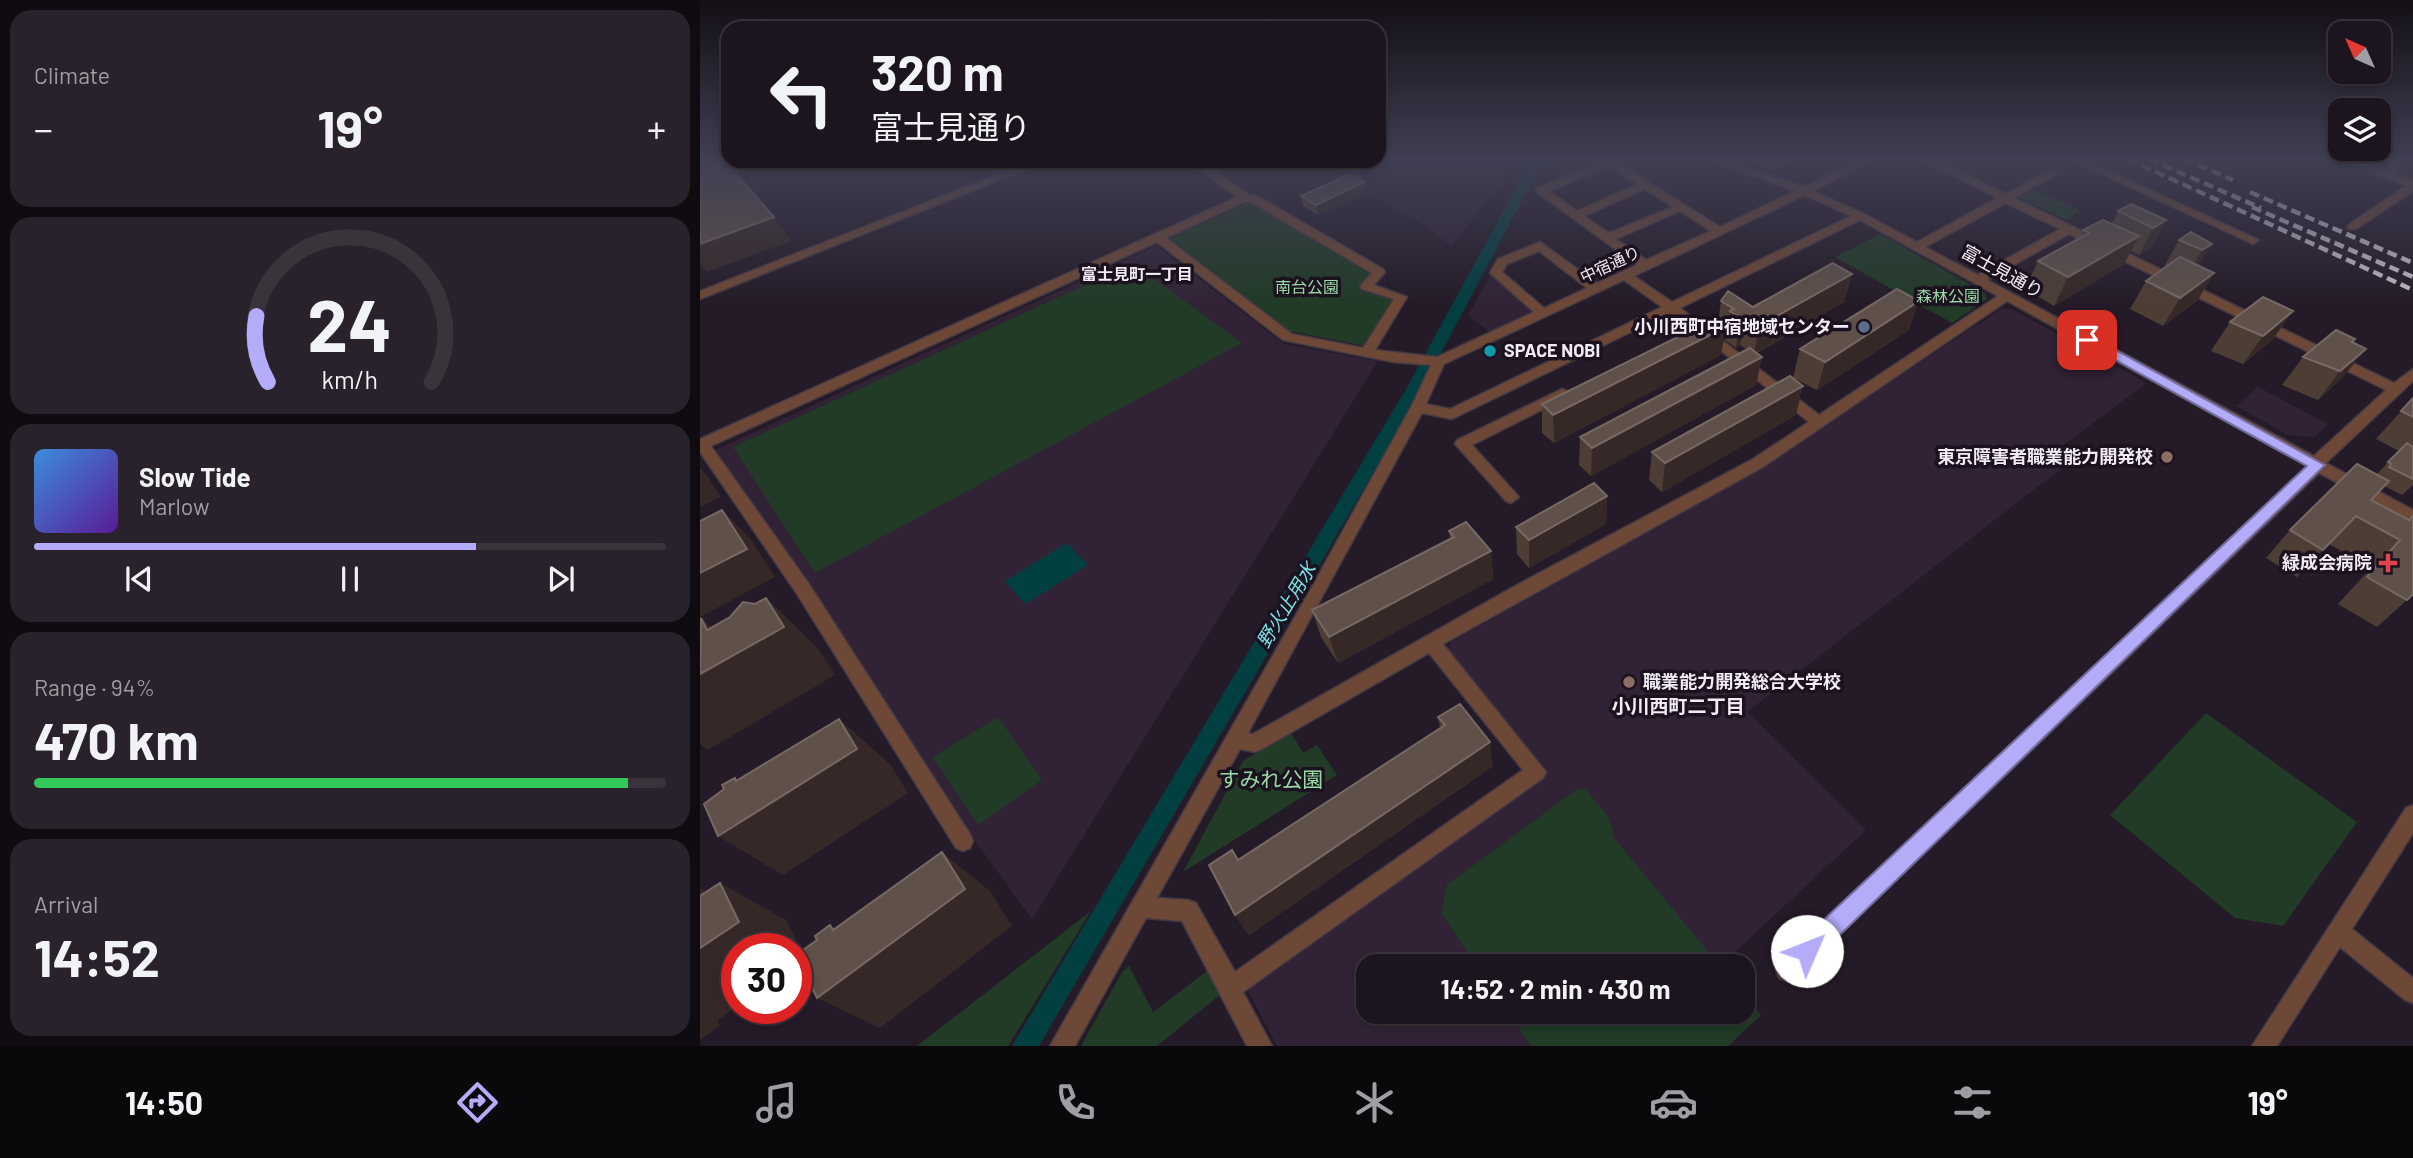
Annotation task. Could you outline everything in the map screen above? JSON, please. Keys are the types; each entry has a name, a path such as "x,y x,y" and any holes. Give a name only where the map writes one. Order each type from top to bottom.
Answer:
{"street":[{"path":"700,295 923,208"},
{"path":"963,841 803,589 701,445 1223,208"},
{"path":"1270,208 1379,272 1366,286 1402,297 1367,352"},
{"path":"1566,208 1645,265"},
{"path":"1576,215 1593,208"},
{"path":"1608,238 1679,208"},
{"path":"1682,208 1719,232"},
{"name":"中宿通り","path":"1431,361 1770,208"},
{"name":"富士見通り","path":"1842,208 1979,279 2413,517"},
{"path":"1918,246 1987,208"},
{"path":"2029,208 2396,389"},
{"path":"2182,208 2253,240"},
{"path":"2352,227 2381,208"},
{"path":"1418,407 1451,414 1860,216"},
{"path":"1979,279 2071,228"},
{"path":"1062,1046 1418,407 1431,361 1288,337 1158,237"},
{"path":"1542,313 1496,272 1502,262 1539,246 1596,288"},
{"path":"1625,275 1671,307 1693,330 1819,422"},
{"path":"2187,286 2204,275"},
{"path":"1234,739 1255,743 1521,591 1758,463 2008,295"},
{"path":"1787,970 2413,373"},
{"path":"1511,497 1462,444 1574,388"},
{"path":"1231,987 1536,772 1432,643"},
{"path":"2264,1046 2413,816"},
{"path":"1141,907 1188,911 1231,987 1229,989 1260,1046"},
{"path":"2339,932 2413,992"}],"shaded area":[{"path":"1395,208 1481,208 1451,246"},
{"path":"1156,246 1284,344 1378,361 1032,919 883,715 716,450"},
{"path":"1491,275 1535,310 1490,333 1468,315"},
{"name":"職業能力開発総合大学校","path":"2001,309 2012,309 2146,383 2057,450 2072,460 1747,712 1866,830 1733,954 1356,954 1356,1024 1751,1024 1728,1046 1277,1046 1248,991 1248,984 1544,771 1447,652 1451,642 1755,472"},
{"path":"2258,387 2328,424 2314,437 2288,435 2236,406"},
{"path":"1067,543 1088,565 1025,604 1005,581"},
{"name":"職業能力開発総合大学校","path":"1755,1008 1761,1015 1755,1021"}],"green space":[{"name":"南台公園","path":"1238,208 1261,208 1372,273 1359,287 1396,298 1366,346 1289,331 1168,238"},
{"path":"2041,208 2080,210 2067,220"},
{"name":"森林公園","path":"1880,234 1985,293 1987,299 1952,323 1835,257"},
{"path":"1133,263 1242,343 815,573 733,447"},
{"path":"2206,713 2357,822 2283,926 2235,918 2110,815"},
{"path":"998,717 1042,780 978,825 933,757"},
{"name":"すみれ公園","path":"1291,733 1303,753 1317,745 1337,775 1183,872 1243,761"},
{"path":"1577,789 1585,789 1608,816 1615,839 1710,954 1469,954 1441,913 1447,885"},
{"path":"1091,911 1008,1046 917,1046"},
{"path":"1129,966 1153,1012 1207,971 1220,995 1157,1046 1081,1046 1122,972"},
{"path":"1755,1008 1761,1015 1755,1021"},
{"path":"1516,1024 1751,1024 1728,1046 1531,1046"}],"building":[{"path":"700,208 766,208 774,217 700,244"},
{"path":"2124,208 2139,208 2166,220 2153,228 2118,211"},
{"path":"2103,220 2139,236 2068,277 2038,261 2089,233 2083,230"},
{"path":"2191,232 2212,244 2202,250 2179,240"},
{"path":"2180,257 2214,273 2180,298 2146,281"},
{"path":"1833,263 1852,274 1759,326 1746,317 1741,319 1730,311 1734,309 1721,301 1728,291 1753,307"},
{"path":"1897,289 1919,301 1825,362 1800,349"},
{"path":"2263,297 2293,311 2263,336 2230,322"},
{"path":"1712,320 1726,327 1553,415 1542,404"},
{"path":"2336,330 2355,339 2352,342 2366,349 2340,371 2303,357"},
{"path":"1750,348 1762,357 1592,448 1580,437"},
{"path":"1790,376 1803,386 1665,463 1652,452"},
{"path":"2413,398 2413,417 2401,411"},
{"path":"2407,443 2413,447 2413,479 2389,467 2391,464 2388,462"},
{"path":"2357,464 2389,481 2371,500 2409,520 2413,515 2413,594 2407,600 2367,577 2400,540 2356,516 2323,550 2290,530"},
{"path":"1594,483 1607,496 1529,540 1516,527"},
{"path":"722,510 747,549 700,573 700,521"},
{"path":"1466,522 1491,551 1329,637 1312,610 1454,537 1449,531"},
{"path":"766,598 784,627 700,674 701,618 707,630 730,617 743,602 755,604"},
{"path":"1460,704 1490,742 1235,915 1209,865 1232,850 1238,860 1445,725 1438,717"},
{"path":"839,719 857,749 718,836 704,804 724,789 722,785 735,778 736,781"},
{"path":"942,852 965,889 817,998 812,988 812,944 817,940 815,936 830,925 833,930"},
{"path":"720,883 739,922 700,948 700,896"}],"waterway":[{"name":"野火止用水","path":"1025,1046 1414,389 1512,208"}],"railway":[{"path":"2234,208 2413,290"},
{"path":"2254,208 2413,277"},
{"path":"2286,208 2413,263"}],"place":[{"name":"小川西町中宿地域センター","path":"1864,327"},
{"name":"SPACE NOBI","path":"1490,351"},
{"name":"東京障害者職業能力開発校","path":"2167,457"},
{"name":"緑成会病院","path":"2388,563"},
{"name":"職業能力開発総合大学校","path":"1629,682"}],"district":[{"name":"富士見町一丁目","path":"1137,274"},
{"name":"小川西町二丁目","path":"1678,706"}],"route":[{"path":"1807,951 2318,465 2087,340"}]}
